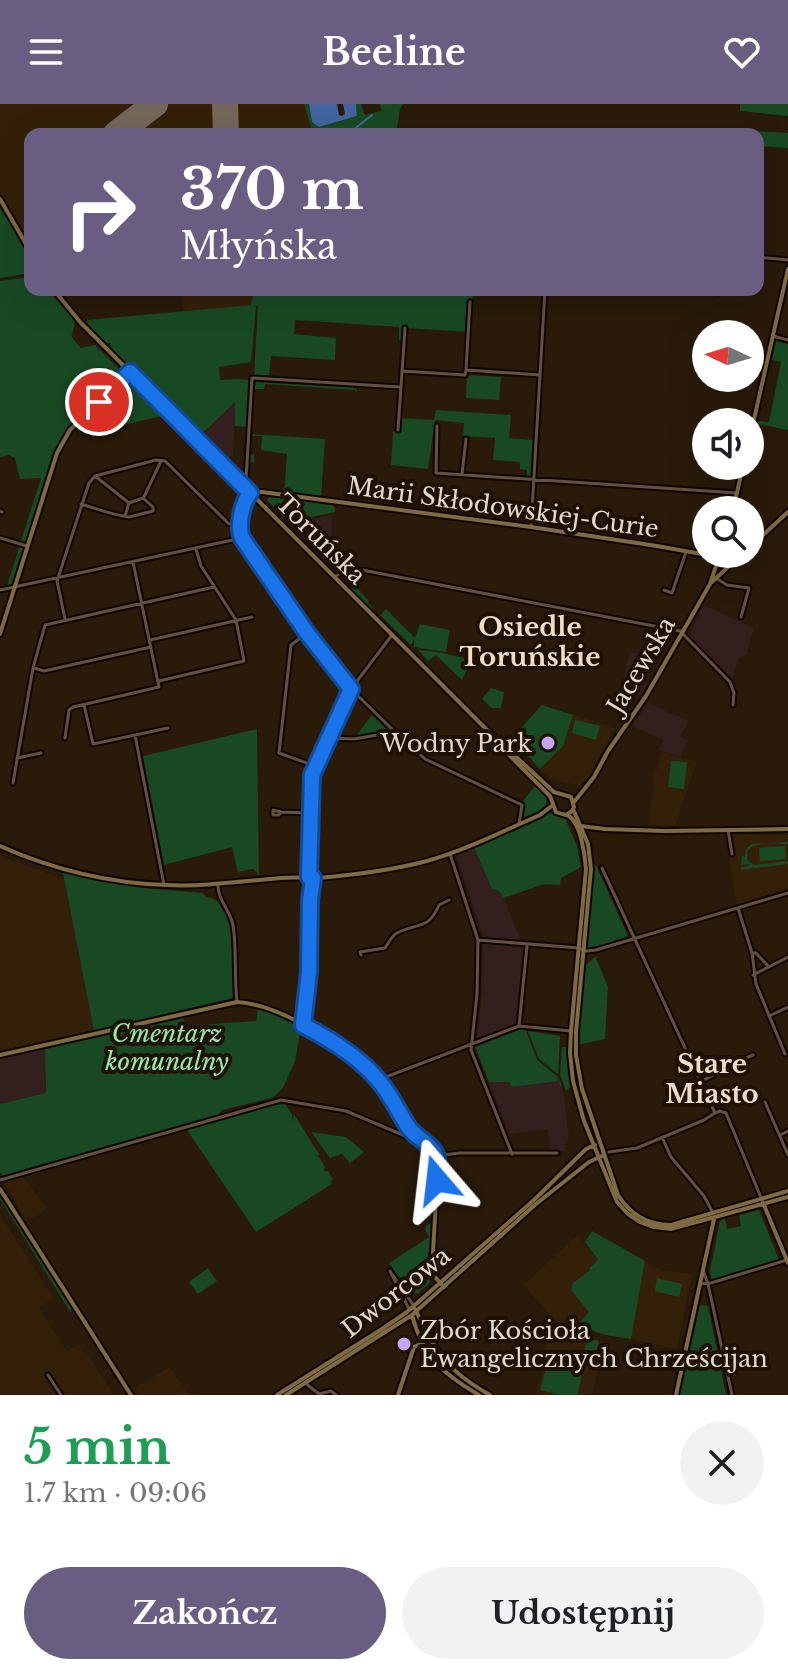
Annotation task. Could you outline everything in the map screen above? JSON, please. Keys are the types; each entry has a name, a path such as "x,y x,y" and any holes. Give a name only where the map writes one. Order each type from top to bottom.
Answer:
{"street":[{"path":"0,199 24,241"},
{"path":"764,258 788,260"},
{"path":"757,408 788,269"},
{"name":"Toruńska","path":"59,296 78,320 241,485 500,742 560,795"},
{"path":"531,527 545,296"},
{"path":"402,371 465,375 470,302"},
{"path":"398,430 405,328"},
{"path":"773,336 788,340"},
{"path":"466,370 540,375"},
{"path":"0,634 63,440 130,372"},
{"path":"241,485 246,480 252,378 400,387"},
{"path":"94,428 109,415 108,407 99,402"},
{"path":"437,426 436,473 737,493"},
{"path":"462,474 466,439"},
{"path":"129,503 143,498 161,461"},
{"path":"65,619 57,581 81,504 95,476 142,463 168,463 230,525 240,527"},
{"path":"95,476 129,503"},
{"path":"736,496 740,480"},
{"path":"250,493 245,499 240,527 242,538 307,633 351,689 425,759 522,805 519,824"},
{"name":"Marii Skłodowskiej-Curie","path":"250,493 531,527 692,552"},
{"path":"261,504 262,496 266,493"},
{"path":"81,504 125,516 153,511 153,507 143,498"},
{"path":"125,516 129,503"},
{"path":"764,534 788,512"},
{"path":"0,538 27,546"},
{"path":"0,590 242,538"},
{"path":"158,681 244,661 236,620 201,566 196,549"},
{"path":"664,590 672,593 687,551"},
{"path":"65,738 69,710 73,707 159,687 133,562"},
{"name":"Jacewska","path":"574,802 594,777 646,696 710,584 715,568"},
{"path":"710,584 727,568"},
{"path":"334,577 341,572 362,570 682,633 730,682 734,693 733,705"},
{"path":"716,578 727,585 749,588 741,617"},
{"path":"13,783 33,668 45,625 214,587"},
{"path":"150,640 252,617"},
{"path":"307,633 291,645 279,753 315,766"},
{"path":"303,1025 309,972 311,782 315,766 351,689 392,635"},
{"path":"33,668 44,671 151,647"},
{"path":"83,704 93,744 168,728"},
{"path":"329,738 354,739 395,732"},
{"path":"135,735 164,885"},
{"name":"Toruńska","path":"500,742 553,803"},
{"path":"17,758 41,753"},
{"path":"540,815 560,795 570,796 583,790"},
{"path":"570,796 588,844 591,869 571,1031 573,1081 581,1110 604,1154 618,1195 625,1206 638,1216 655,1224 671,1225 788,1194"},
{"path":"553,803 556,812"},
{"path":"566,815 573,809"},
{"path":"281,812 310,813"},
{"path":"0,846 69,871 125,881 164,885 218,884 311,878 406,866 450,853 540,815 556,812 566,815 577,829 586,863 576,1055 597,1144"},
{"path":"581,826 605,829 788,829"},
{"path":"588,844 591,833 605,829"},
{"path":"727,830 732,854"},
{"path":"450,853 478,940 472,1053 512,1154"},
{"path":"602,868 715,1113"},
{"path":"218,884 217,892 229,910 233,927 237,1002"},
{"path":"478,940 596,950 788,893"},
{"path":"361,955 360,952 385,948 393,935 429,922 439,905 449,900"},
{"path":"738,908 752,953 753,975 785,1054"},
{"path":"519,1026 527,945"},
{"path":"752,953 756,953 769,967"},
{"path":"753,975 788,957"},
{"path":"0,1055 237,1002 250,1003 303,1025 353,1056 378,1080 413,1133 437,1156 432,1270 443,1283"},
{"path":"769,1016 788,1007"},
{"path":"378,1080 519,1026 571,1031"},
{"path":"700,1082 753,1055"},
{"path":"0,1180 281,1100 333,1107 403,1135 413,1133"},
{"path":"765,1102 788,1155"},
{"path":"604,1154 637,1148 720,1111 726,1113 788,1261 700,1284"},
{"path":"780,1135 788,1131"},
{"path":"662,1137 678,1168 704,1196 714,1215 676,1395"},
{"name":"Dworcowa","path":"280,1395 305,1383 398,1325 586,1149 597,1144"},
{"path":"437,1156 459,1153 557,1153"},
{"name":"Dworcowa","path":"280,1395 413,1310 433,1287 443,1283 536,1204 589,1162 604,1154"},
{"path":"0,1189 131,1395"},
{"path":"433,1265 443,1283"},
{"path":"703,1270 732,1395"},
{"path":"433,1287 435,1277"},
{"path":"400,1287 442,1359 465,1380 490,1395"},
{"path":"413,1310 417,1334 430,1356 454,1379 479,1395"},
{"path":"398,1325 410,1326 417,1334"},
{"path":"398,1395 414,1347 421,1343"},
{"path":"48,1375 61,1395"},
{"path":"305,1383 319,1394 331,1391 336,1395"}],"shaded area":[{"path":"0,104 304,104 311,128 24,128 24,234 0,192"},
{"path":"182,296 253,296 251,305 183,312"},
{"path":"236,401 233,454 226,460 202,435"},
{"path":"332,516 331,565 290,524"},
{"path":"703,605 754,628 747,654 739,659 732,679 689,637"},
{"path":"630,652 654,657 641,696 621,688"},
{"path":"648,703 689,721 680,736 689,740 680,757 659,750 664,740 632,726"},
{"path":"573,715 615,728 588,778 580,786 548,778 540,769 563,746"},
{"path":"662,751 697,761 675,826 649,825 654,770 657,770"},
{"path":"733,835 788,835 788,888 736,905 729,856 736,853"},
{"path":"474,847 492,889 502,894 524,949 517,1024 477,1038 482,994 483,935 456,854"},
{"path":"0,856 64,879 94,1031 0,1051"},
{"path":"45,1048 46,1093 0,1104 0,1059"},
{"path":"560,1079 569,1137 565,1144 566,1151 550,1151 548,1129 509,1134 489,1082"},
{"path":"22,1176 47,1208 31,1219 29,1216 25,1218 4,1182"},
{"path":"0,1215 53,1298 39,1308 67,1351 79,1344 86,1352 114,1395 0,1395"},
{"path":"578,1235 598,1260 573,1283 589,1312 573,1329 604,1343 592,1395 536,1395 545,1360 541,1358 557,1322 523,1285"},
{"path":"645,1261 660,1270 692,1274 677,1349 631,1339"},
{"path":"170,1367 190,1395 139,1395 135,1388"}],"green space":[{"path":"304,104 309,104 312,122 319,127 357,116 356,104 361,104 365,115 381,111 380,104 403,104 397,128 311,128"},
{"path":"740,104 788,104 788,116 740,111"},
{"path":"764,131 788,133 788,148 764,146"},
{"path":"0,206 24,248 24,274 0,278"},
{"path":"24,278 24,296 55,296 75,321 73,339 81,348 95,345 118,368 119,374 79,412 57,446 14,581 7,586 41,478 20,479 15,458 9,455 0,457 0,281"},
{"path":"253,296 473,296 471,332 407,328 406,341 399,340 399,327 295,320 294,334 336,338 335,360 271,356 269,377 254,376 256,306 251,362 219,367 220,380 249,380 247,427 235,426 235,402 200,436 154,391 154,386 149,386 86,322 251,305"},
{"path":"776,341 788,344 788,430 764,425 764,422 769,422 781,362 772,360"},
{"path":"470,375 501,377 499,400 466,398 467,378"},
{"path":"259,380 353,387 357,390 357,393 355,390 265,384 264,389 253,389"},
{"path":"131,383 165,415 112,428 105,404"},
{"path":"436,410 511,415 509,438 533,440 531,476 527,476 527,470 520,469 520,462 493,460 495,438 463,436 464,423 435,420 428,469 391,465 393,431 400,432 401,418 434,420"},
{"path":"251,434 325,439 321,497 284,493 287,454 261,450 262,436 252,436 254,462 249,463"},
{"path":"271,495 334,504 335,512 288,522 267,500"},
{"path":"362,571 382,576 365,574 354,585 369,601 373,607 371,609 350,588 352,585 343,574"},
{"path":"386,609 415,638 420,624 450,630 446,652 414,647 414,639 411,645 380,615"},
{"path":"418,650 472,660 462,680 436,655 428,661"},
{"path":"491,688 504,692 501,708 492,708 482,699"},
{"path":"542,705 573,715 563,746 540,769 520,747 529,737 521,728"},
{"path":"372,715 388,730 355,737"},
{"path":"575,720 600,726 596,740 572,733"},
{"path":"257,729 259,875 253,869 238,872 232,847 164,865 143,756"},
{"path":"671,761 687,762 684,789 668,787"},
{"path":"536,785 547,795 546,806 523,818 523,801"},
{"path":"552,813 569,819 566,821 577,846 581,867 561,878 560,885 544,884 504,898 498,890 492,889 474,847"},
{"path":"788,842 757,845 748,850 747,855 754,865 788,861 788,864 741,870 741,867 750,866 741,865 742,855 745,857 746,849 752,844"},
{"path":"785,846 786,859 760,861 759,848"},
{"path":"596,865 628,936 593,948 587,944 593,866"},
{"path":"63,873 142,888 203,893 217,901 224,910 232,938 233,997 94,1031"},
{"path":"596,956 608,987 605,1039 578,1045 585,966"},
{"name":"Cmentarz komunalny","path":"258,1009 301,1028 295,1061 283,1088 272,1098 3,1176 0,1172 0,1104 46,1093 45,1048 183,1016 187,1029 256,1021"},
{"path":"523,1028 537,1060 558,1077 562,1086 559,1081 512,1087 509,1082 489,1082 475,1047"},
{"path":"528,1031 560,1036 558,1074 539,1059"},
{"path":"562,1047 567,1047 571,1086 566,1091 560,1074"},
{"path":"285,1104 293,1122 294,1114 320,1156 315,1155 333,1179 332,1184 256,1232 187,1130"},
{"path":"311,1132 346,1137 364,1152 350,1163 342,1154 330,1158"},
{"path":"0,1193 72,1308 71,1313 0,1199"},
{"path":"432,1194 431,1216 424,1219 414,1202"},
{"path":"759,1210 779,1260 712,1281 710,1271 720,1221 725,1218 727,1229 741,1226 739,1215"},
{"path":"432,1223 426,1279 430,1283 412,1294 389,1263 429,1237 425,1229"},
{"path":"592,1231 645,1261 631,1339 597,1332 580,1322 589,1312 571,1290 573,1283 598,1260 585,1242"},
{"path":"208,1268 217,1281 198,1294 189,1282"},
{"path":"657,1278 682,1284 679,1297 655,1291"},
{"path":"700,1305 708,1306 726,1395 680,1395"},
{"path":"587,1338 599,1341 593,1364 582,1361"},
{"path":"548,1362 583,1371 577,1395 559,1395 540,1390"}],"water":[{"path":"309,104 337,104 342,116 345,114 343,104 356,104 357,116 319,127 312,122"}],"waterway":[{"path":"356,128 372,115"}],"runway":[{"path":"124,128 155,104"},
{"path":"225,104 226,128"}],"place":[{"name":"Wodny Park","path":"548,743"},
{"name":"Zbór Kościoła Ewangelicznych Chrześcijan","path":"404,1344"}],"district":[{"name":"Osiedle Toruńskie","path":"530,642"},
{"name":"Stare Miasto","path":"712,1079"}],"route":[{"path":"99,402 130,372 250,493 245,499 240,527 242,538 307,633 351,689 311,778 309,877 313,878 303,1025 353,1056 378,1080 411,1130 435,1152 437,1180"}]}
